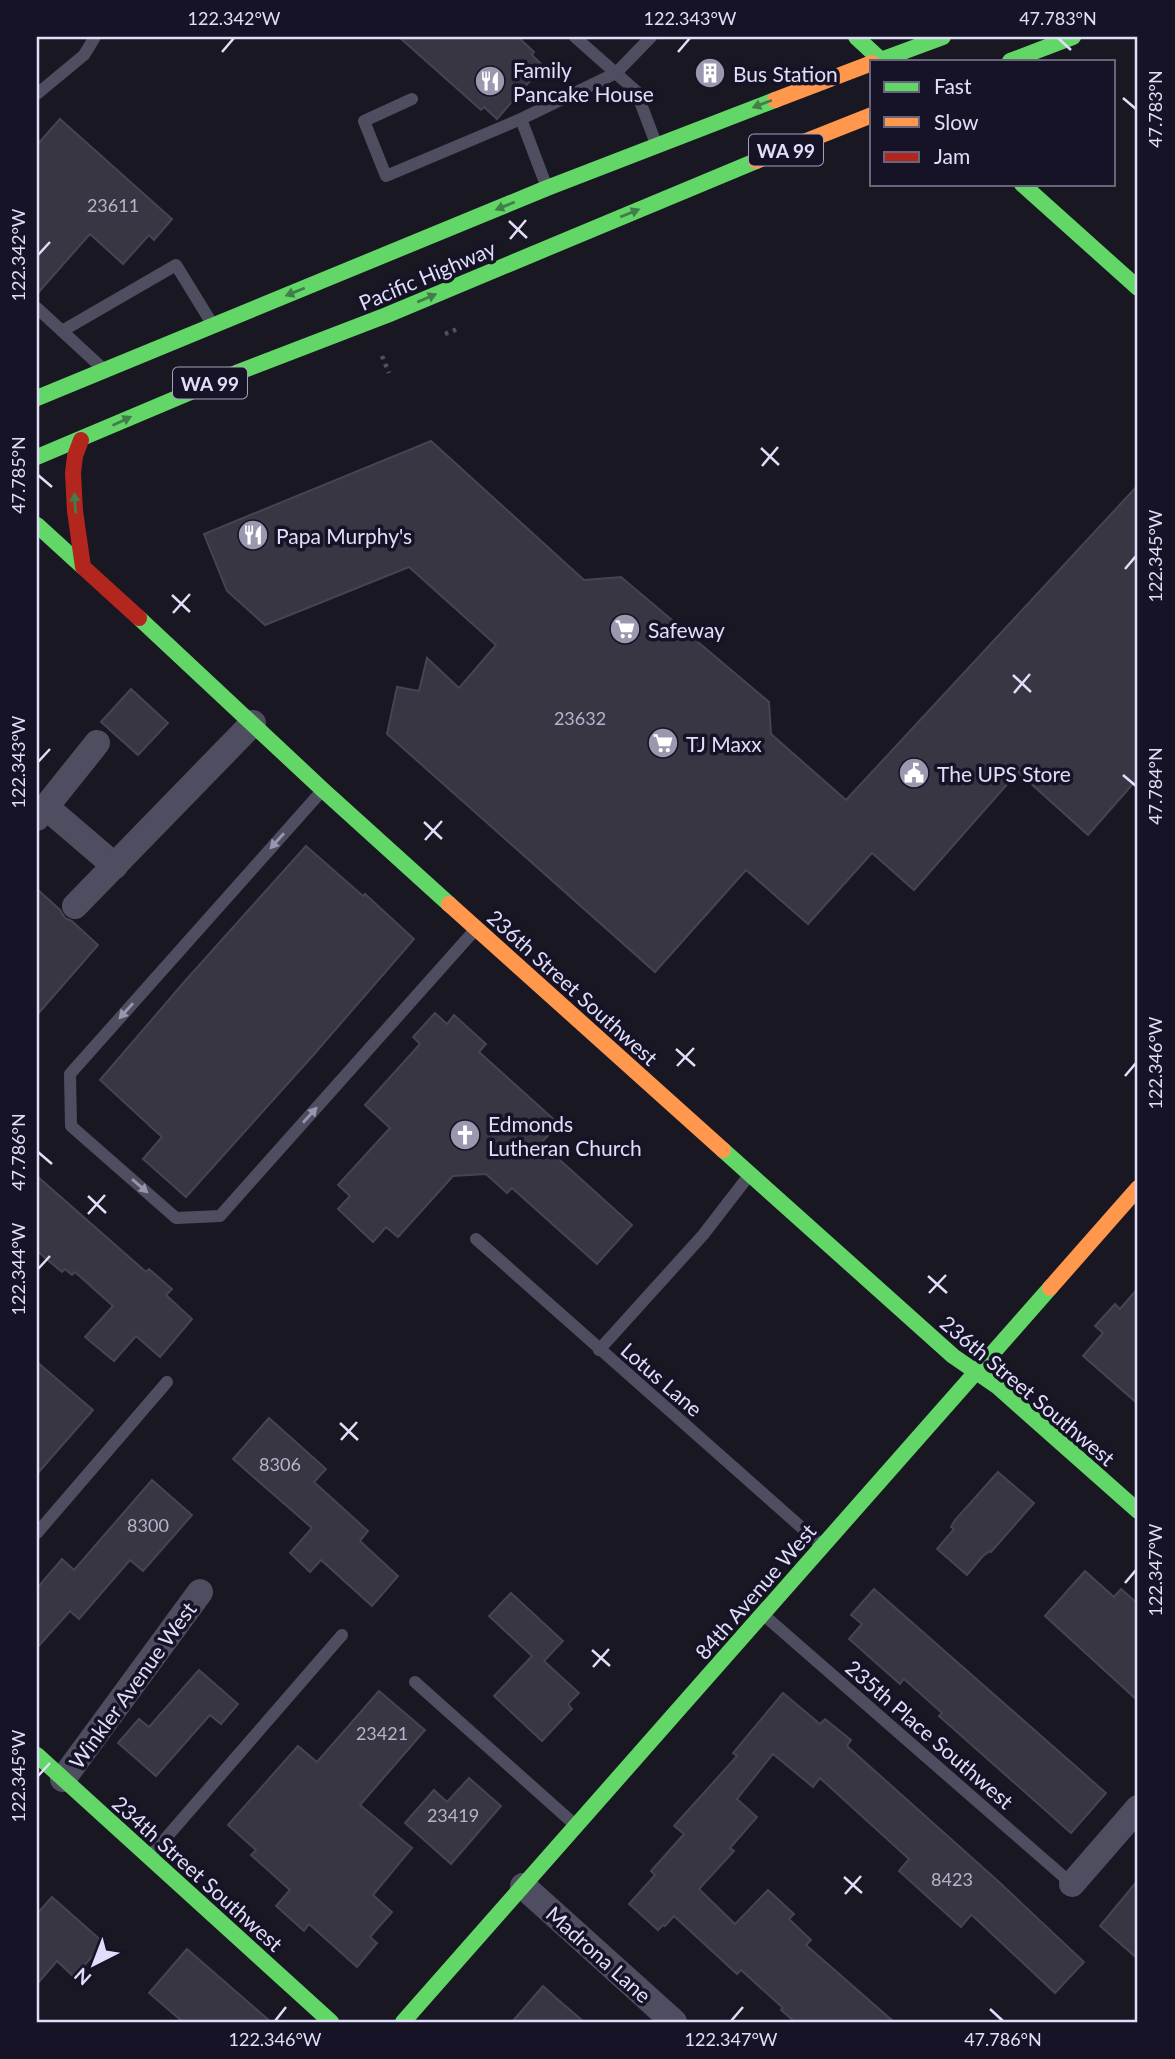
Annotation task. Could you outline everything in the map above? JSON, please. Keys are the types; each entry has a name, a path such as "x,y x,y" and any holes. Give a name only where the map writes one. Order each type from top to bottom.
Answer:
{"main road":[{"path":"856,37 877,60"},
{"name":"Pacific Highway","path":"881,60 943,37"},
{"path":"1013,60 1070,38"},
{"path":"1049,60 1070,38"},
{"name":"Pacific Highway","path":"37,398 547,188 870,64"},
{"name":"Pacific Highway","path":"37,457 164,402 387,315 699,184 870,117"},
{"path":"1024,186 1138,288"},
{"path":"1038,186 1046,205"},
{"path":"81,440 73,473 83,567"},
{"name":"236th Street Southwest","path":"37,524 323,790 750,1175 953,1356 998,1387 1138,1511"},
{"name":"84th Avenue West","path":"403,2022 1138,1188"},
{"name":"234th Street Southwest","path":"37,1755 331,2022"}],"street":[{"path":"75,906 253,723"},
{"path":"97,743 41,813 115,866"},
{"name":"Winkler Avenue West","path":"64,1779 200,1592"},
{"path":"1072,1884 1138,1808"},
{"name":"Madrona Lane","path":"523,1886 674,2022"}],"lane":[{"path":"37,94 84,55 95,37"},
{"path":"575,37 636,91 656,145"},
{"path":"412,99 364,121 386,176 521,119 616,74 650,37"},
{"path":"521,119 547,188"},
{"path":"62,331 176,265 213,325"},
{"path":"37,308 105,371"},
{"path":"323,790 70,1074 71,1126 176,1218 220,1216 476,929"},
{"path":"599,1350 703,1235 750,1175"},
{"name":"Lotus Lane","path":"476,1239 823,1546"},
{"path":"37,1533 167,1382"},
{"name":"235th Place Southwest","path":"763,1614 1072,1884"},
{"path":"149,1857 342,1635"},
{"path":"415,1682 576,1826"}],"path":[{"path":"444,334 460,328"},
{"path":"382,356 389,373"}],"building":[{"name":"Family Pancake House","path":"399,37 518,37 534,52 532,55 543,66 497,119 484,107 481,110"},
{"path":"60,119 172,219 154,240 149,235 123,264 90,234 37,294 37,145"},
{"path":"431,441 584,580 621,577 769,702 771,734 846,800 1138,485 1138,778 1088,835 1018,772 914,890 872,853 808,924 746,870 655,972 387,734 397,687 419,691 427,658 459,688 496,645 409,567 265,625 227,591 204,534"},
{"path":"131,689 168,723 138,755 101,722"},
{"path":"306,846 363,896 365,894 414,939 186,1197 143,1159 162,1137 100,1080"},
{"path":"37,889 65,918 72,921 98,945 37,1015"},
{"name":"Edmonds Lutheran Church","path":"435,1013 447,1024 454,1015 486,1044 479,1052 559,1124 541,1143 632,1225 597,1264 512,1188 507,1193 486,1174 453,1176 398,1237 386,1227 373,1242 338,1209 350,1196 338,1185 390,1128 365,1105 420,1044 413,1037"},
{"path":"37,1176 146,1272 149,1269 172,1289 166,1295 192,1319 160,1357 136,1336 114,1361 85,1337 113,1306 75,1272 72,1275 65,1269 62,1272 37,1251"},
{"path":"1138,1288 1138,1404 1083,1356 1103,1333 1095,1326 1115,1304 1120,1309"},
{"path":"37,1362 93,1410 37,1474"},
{"path":"269,1418 326,1469 314,1482 368,1531 360,1541 398,1576 372,1606 321,1560 310,1572 290,1553 312,1528 233,1459"},
{"path":"998,1472 1034,1503 967,1575 937,1549 954,1529 951,1527 955,1520"},
{"path":"152,1480 192,1515 143,1571 130,1560 79,1619 70,1611 37,1648 37,1588 62,1559 74,1570"},
{"path":"1085,1571 1114,1597 1121,1589 1138,1604 1138,1701 1045,1616"},
{"path":"874,1589 1106,1793 1071,1833 939,1716 942,1713 904,1679 900,1684 849,1639 862,1624 851,1615"},
{"path":"511,1593 563,1641 544,1661 579,1693 568,1704 572,1709 542,1741 494,1696 532,1656 489,1616"},
{"path":"199,1670 238,1704 221,1724 210,1715 156,1776 118,1743 139,1719 149,1727"},
{"path":"379,1691 425,1730 360,1805 412,1848 373,1895 392,1912 370,1937 377,1943 357,1967 309,1924 304,1931 276,1906 290,1890 251,1855 256,1850 228,1825 298,1746 317,1762"},
{"path":"783,1693 820,1724 825,1719 851,1740 847,1746 1084,1962 1055,1993 973,1916 961,1927 899,1871 909,1859 820,1778 813,1787 773,1754 737,1799 757,1817 730,1848 734,1851 699,1889 735,1924 768,1890 794,1914 789,1919 811,1940 806,1945 894,2022 795,2022 741,1970 737,1974 674,1916 658,1930 629,1904 655,1875 651,1871 684,1834 674,1826 737,1756 733,1753"},
{"path":"469,1778 501,1806 451,1864 405,1823 434,1790 447,1802"},
{"path":"1138,1880 1138,1959 1100,1926"},
{"path":"52,1897 104,1943 74,1977 57,1961 37,1984 37,1914"},
{"path":"187,1949 271,2022 183,2022 149,1993"},
{"path":"543,1986 555,1997 584,2022 512,2022"}],"traffic: fast":[{"path":"856,37 881,60"},
{"path":"881,60 943,37"},
{"path":"1013,60 1073,37"},
{"path":"37,398 547,188 775,100"},
{"path":"37,457 756,161"},
{"path":"1024,186 1138,288"},
{"path":"37,525 83,567"},
{"path":"139,618 449,904"},
{"path":"723,1150 953,1356 998,1387 1138,1511"},
{"path":"403,2022 1050,1288"},
{"path":"37,1755 331,2022"}],"traffic: slow":[{"path":"775,100 870,64"},
{"path":"756,161 870,116"},
{"path":"449,904 723,1150"},
{"path":"1050,1288 1138,1188"}],"traffic: jam":[{"path":"81,440 73,473 83,567 139,618"}],"place":[{"name":"Bus Station","path":"710,73"},
{"name":"Family Pancake House","path":"490,81"},
{"name":"Papa Murphy's","path":"253,535"},
{"name":"Safeway","path":"625,629"},
{"name":"TJ Maxx","path":"663,743"},
{"name":"The UPS Store","path":"914,773"},
{"name":"Edmonds Lutheran Church","path":"465,1135"}]}
